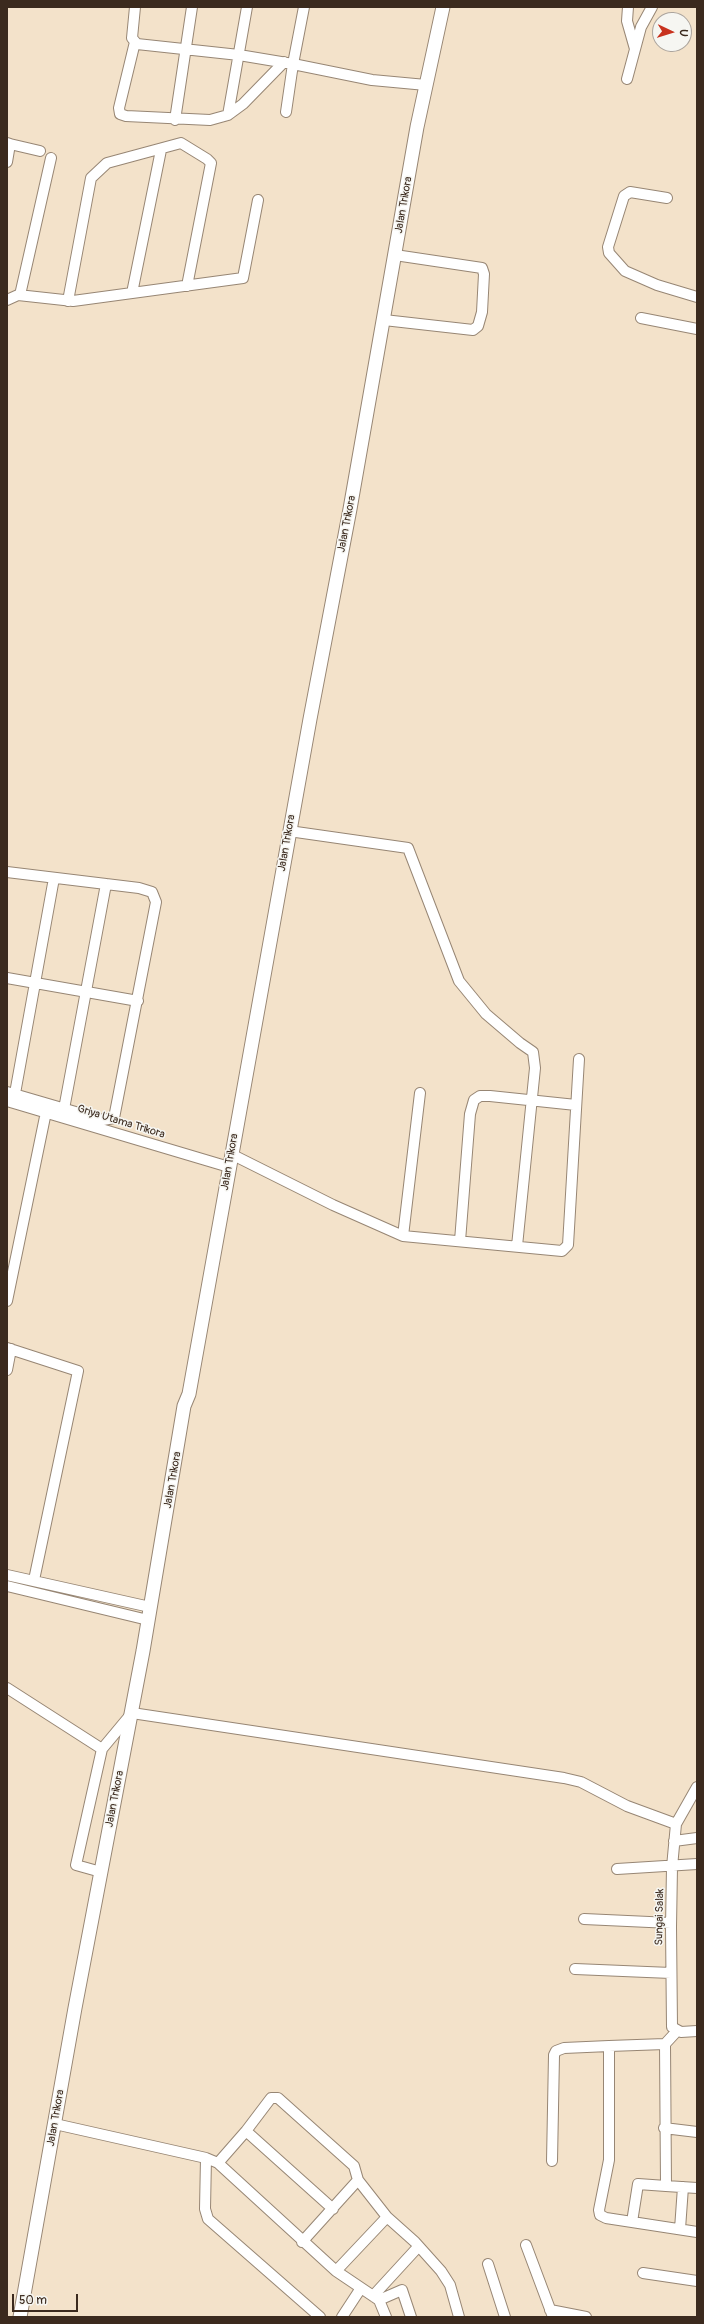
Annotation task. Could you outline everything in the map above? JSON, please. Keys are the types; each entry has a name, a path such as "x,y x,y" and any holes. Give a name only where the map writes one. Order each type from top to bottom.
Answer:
{"main road":[{"name":"Jalan Trikora","path":"20,2317 132,1714 289,831 426,85 443,7"}],"street":[{"path":"135,7 132,38 135,42 121,97 120,113 126,116 175,120 210,120 228,115 243,104 289,63"},
{"path":"175,120 192,7"},
{"path":"228,115 247,7"},
{"path":"286,112 289,63 304,7"},
{"path":"628,7 627,21 635,49"},
{"path":"627,79 641,27 652,7"},
{"path":"135,42 289,63 372,80 426,85"},
{"path":"68,301 91,178 107,164 161,150 181,143 211,163 187,286"},
{"path":"7,162 8,144 40,151"},
{"path":"132,293 161,150"},
{"path":"20,295 51,158"},
{"path":"667,198 630,192 624,196 608,248 609,253 625,271 657,285 697,297"},
{"path":"7,300 20,295 68,301 243,278 258,200"},
{"path":"384,320 473,330 478,326 482,312 484,274 482,268 395,255"},
{"path":"642,318 697,329"},
{"path":"289,831 408,848 459,981 486,1014 533,1052 535,1068 530,1101 517,1246"},
{"path":"7,872 149,890 156,897 138,1001 114,1118 104,1120 10,1097 54,878"},
{"path":"64,1109 106,884"},
{"path":"7,978 138,1001"},
{"path":"231,1154 389,1232 403,1236 517,1246 552,1251 562,1250 567,1247 579,1058"},
{"path":"403,1236 420,1093"},
{"path":"460,1241 472,1104 477,1097 485,1096 576,1105"},
{"name":"Griya Utama Trikora","path":"10,1097 46,1112 229,1167"},
{"path":"7,1301 46,1112"},
{"path":"7,1370 9,1348 78,1371 34,1580"},
{"path":"7,1575 34,1580 149,1613"},
{"path":"7,1586 149,1613"},
{"path":"7,1688 102,1749"},
{"path":"102,1872 76,1866 102,1749 132,1714 564,1778 581,1782 627,1806 676,1824"},
{"name":"Sungai Salak","path":"677,2032 672,2027 671,2022 671,1923 674,1841 676,1824 697,1787"},
{"path":"674,1841 697,1838"},
{"path":"617,1869 672,1867 697,1864"},
{"path":"584,1919 671,1923"},
{"path":"575,1969 671,1973"},
{"path":"552,2161 554,2055 556,2050 564,2048 665,2044 677,2032 697,2031"},
{"path":"665,2044 664,2128 666,2186"},
{"path":"609,2046 609,2160 599,2210 600,2215 632,2222 697,2232"},
{"path":"218,2163 246,2131 271,2098 278,2098 354,2166 358,2180 387,2217 418,2246 441,2271 450,2285 459,2317"},
{"path":"55,2124 206,2158 218,2163 302,2242 336,2271 376,2298 386,2317"},
{"path":"664,2128 697,2132"},
{"path":"246,2131 333,2209"},
{"path":"206,2158 205,2209 208,2220 320,2317"},
{"path":"302,2242 358,2180"},
{"path":"632,2222 638,2184 697,2188"},
{"path":"680,2229 683,2188"},
{"path":"336,2271 387,2217"},
{"path":"526,2245 552,2313 586,2317"},
{"path":"376,2298 418,2246"},
{"path":"488,2264 505,2317"},
{"path":"643,2273 697,2281"},
{"path":"342,2317 361,2288"},
{"path":"376,2298 402,2290 411,2317"}]}
